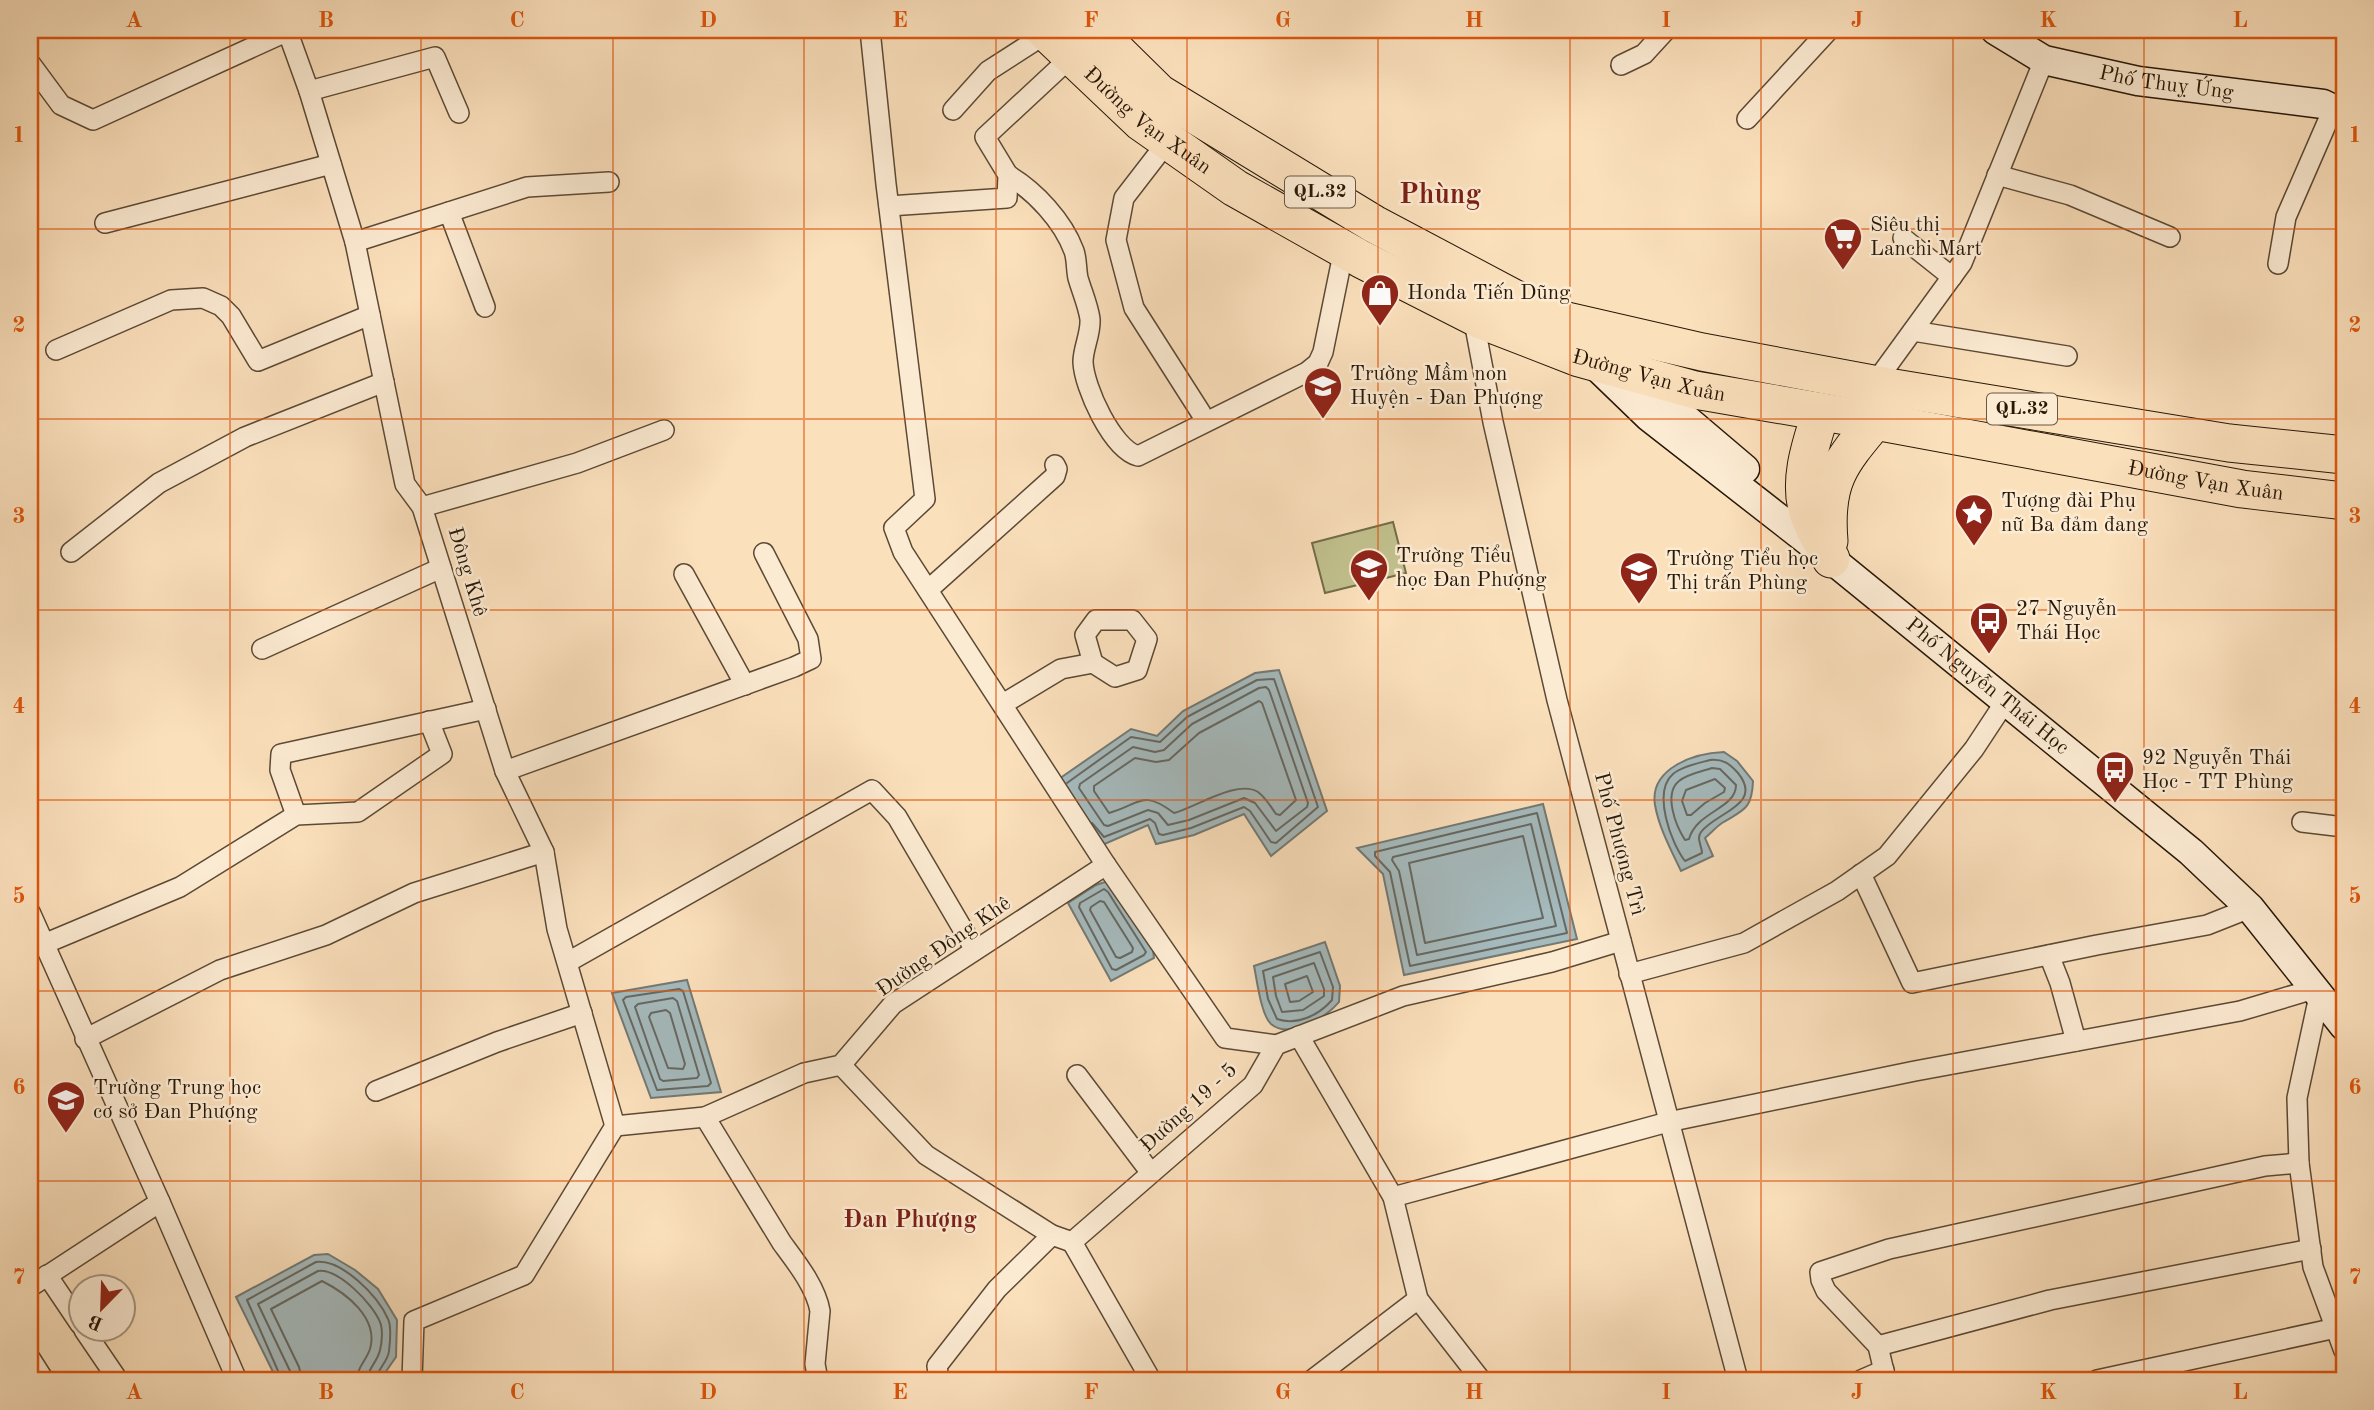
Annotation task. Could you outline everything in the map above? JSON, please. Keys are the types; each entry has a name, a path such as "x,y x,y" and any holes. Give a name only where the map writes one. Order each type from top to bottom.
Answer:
{"highway":[{"name":"Đường Vạn Xuân","path":"1095,30 1159,93 1374,224 1521,302 1567,321 1702,352 1874,384 2230,443 2344,455"},
{"name":"Đường Vạn Xuân","path":"1054,40 1141,122 1235,188 1473,316 1614,377 1875,421 2242,489 2344,501"},
{"path":"1614,377 1630,335"},
{"path":"1821,412 1805,474 1805,493 1808,514 1831,559"},
{"path":"1831,559 1827,507 1833,479 1848,453 1875,421"}],"main road":[{"name":"Phố Thuỵ Ứng","path":"1995,30 2044,60 2138,81 2323,104 2339,112"},
{"name":"QL.32","path":"1567,321 1614,377"},
{"name":"Phố Nguyễn Thái Học","path":"1614,377 2004,702 2191,852 2250,908 2344,1027"}],"street":[{"path":"30,63 61,105 93,120 287,30"},
{"name":"Đông Khê","path":"287,30 309,91 355,242 405,484 422,507 506,771 544,852 556,929 615,1126"},
{"path":"870,30 925,499 894,528 903,552 1107,865 1225,1038 1276,1045 1403,996 1552,962 1621,941"},
{"path":"1621,65 1644,54 1665,30"},
{"path":"1747,119 1829,30"},
{"path":"953,110 988,71 1054,40"},
{"path":"1054,40 985,137 1008,175 1028,188 1059,224 1074,252 1090,323 1083,360 1089,391 1118,441 1129,454 1138,456 1307,372 1318,363 1323,352 1344,249"},
{"path":"309,91 435,57 459,113"},
{"path":"1874,384 1962,263 2044,60"},
{"path":"2278,264 2287,217 2339,112"},
{"path":"1168,141 1124,198 1116,240 1134,308 1201,413"},
{"path":"105,223 331,164"},
{"path":"889,206 1007,198 1008,175"},
{"path":"1997,175 2070,195 2170,237"},
{"path":"355,242 527,187 609,182"},
{"path":"449,212 485,307"},
{"path":"1903,238 1952,276"},
{"path":"56,350 171,300 203,298 221,306 231,316 258,361 370,315"},
{"name":"Phố Phượng Trì","path":"1473,316 1493,422 1554,687 1738,1380"},
{"path":"1913,331 2067,356"},
{"path":"71,552 159,483 245,437 384,382"},
{"path":"422,507 577,463 664,430"},
{"path":"928,590 1055,476 1055,464"},
{"path":"506,771 811,659 808,639 764,553"},
{"path":"262,649 441,568"},
{"path":"684,575 745,685"},
{"path":"1003,704 1061,668 1093,663"},
{"path":"1629,974 1744,943 1837,891 1887,856 1974,749 2004,702"},
{"path":"296,815 280,770 281,754 486,709"},
{"path":"44,944 180,887 296,815 358,812 442,754 429,721"},
{"path":"568,962 872,790 897,817 975,950"},
{"path":"2302,822 2344,827"},
{"path":"85,1039 220,970 326,936 414,893 544,852"},
{"name":"Đường Đông Khê","path":"841,1065 893,1004 1107,865"},
{"path":"1861,874 1912,984 2207,925 2250,908"},
{"path":"30,912 237,1380"},
{"path":"2049,955 2060,983 2076,1041"},
{"path":"1394,1197 1668,1122 1915,1071 2240,1011 2317,992 2297,1098 2299,1163 2312,1267 2344,1351"},
{"path":"376,1091 496,1042 582,1013"},
{"path":"1299,1036 1394,1197 1418,1299 1480,1380"},
{"name":"Đường 19 - 5","path":"1072,1242 1252,1085 1276,1045"},
{"path":"412,1380 414,1321 524,1275 615,1126 705,1116 804,1073 841,1065 926,1155 1052,1235 1072,1242 1151,1380"},
{"path":"1077,1075 1151,1173"},
{"path":"705,1116 819,1303 815,1364 818,1380"},
{"path":"1861,1380 1885,1375 1878,1346 1826,1291 1821,1272 1889,1249 2265,1166 2299,1163"},
{"path":"30,1287 160,1202"},
{"path":"939,1380 937,1366 997,1289 1052,1235"},
{"path":"1878,1346 2050,1300 2311,1249"},
{"path":"47,1275 66,1303"},
{"path":"1312,1380 1418,1299"},
{"path":"2097,1380 2336,1328"},
{"path":"94,1344 118,1380"},
{"path":"30,1358 44,1380"}],"green space":[{"path":"1393,522 1406,573 1325,593 1312,543"}],"water":[{"path":"1279,670 1327,811 1271,856 1244,814 1194,835 1156,844 1148,825 1100,846 1056,781 1131,729 1157,736 1183,711 1255,673"},
{"path":"1724,752 1737,761 1753,781 1751,798 1741,812 1705,838 1713,856 1681,871 1659,822 1655,792 1659,781 1676,765 1688,759"},
{"path":"1543,804 1577,939 1404,975 1383,874 1357,848"},
{"path":"1109,882 1153,950 1154,958 1111,981 1068,903"},
{"path":"1325,942 1340,986 1339,1002 1308,1025 1288,1029 1271,1024 1262,1005 1254,966"},
{"path":"687,980 721,1092 651,1098 612,993"},
{"path":"328,1254 355,1270 378,1289 397,1320 396,1357 380,1380 277,1380 236,1297 314,1255"}],"place":[{"name":"Siêu thị Lanchi Mart","path":"1843,271"},
{"name":"Honda Tiến Dũng","path":"1380,327"},
{"name":"Trường Mầm non Huyện - Đan Phượng","path":"1323,420"},
{"name":"Tượng đài Phụ nữ Ba đảm đang","path":"1974,547"},
{"name":"Trường Tiểu học Đan Phượng","path":"1369,602"},
{"name":"Trường Tiểu học Thị trấn Phùng","path":"1639,605"},
{"name":"27 Nguyễn Thái Học","path":"1989,655"},
{"name":"92 Nguyễn Thái Học - TT Phùng","path":"2115,804"},
{"name":"Trường Trung học cơ sở Đan Phượng","path":"66,1134"}],"district":[{"name":"Phùng","path":"1440,196"},
{"name":"Đan Phượng","path":"910,1221"}]}
